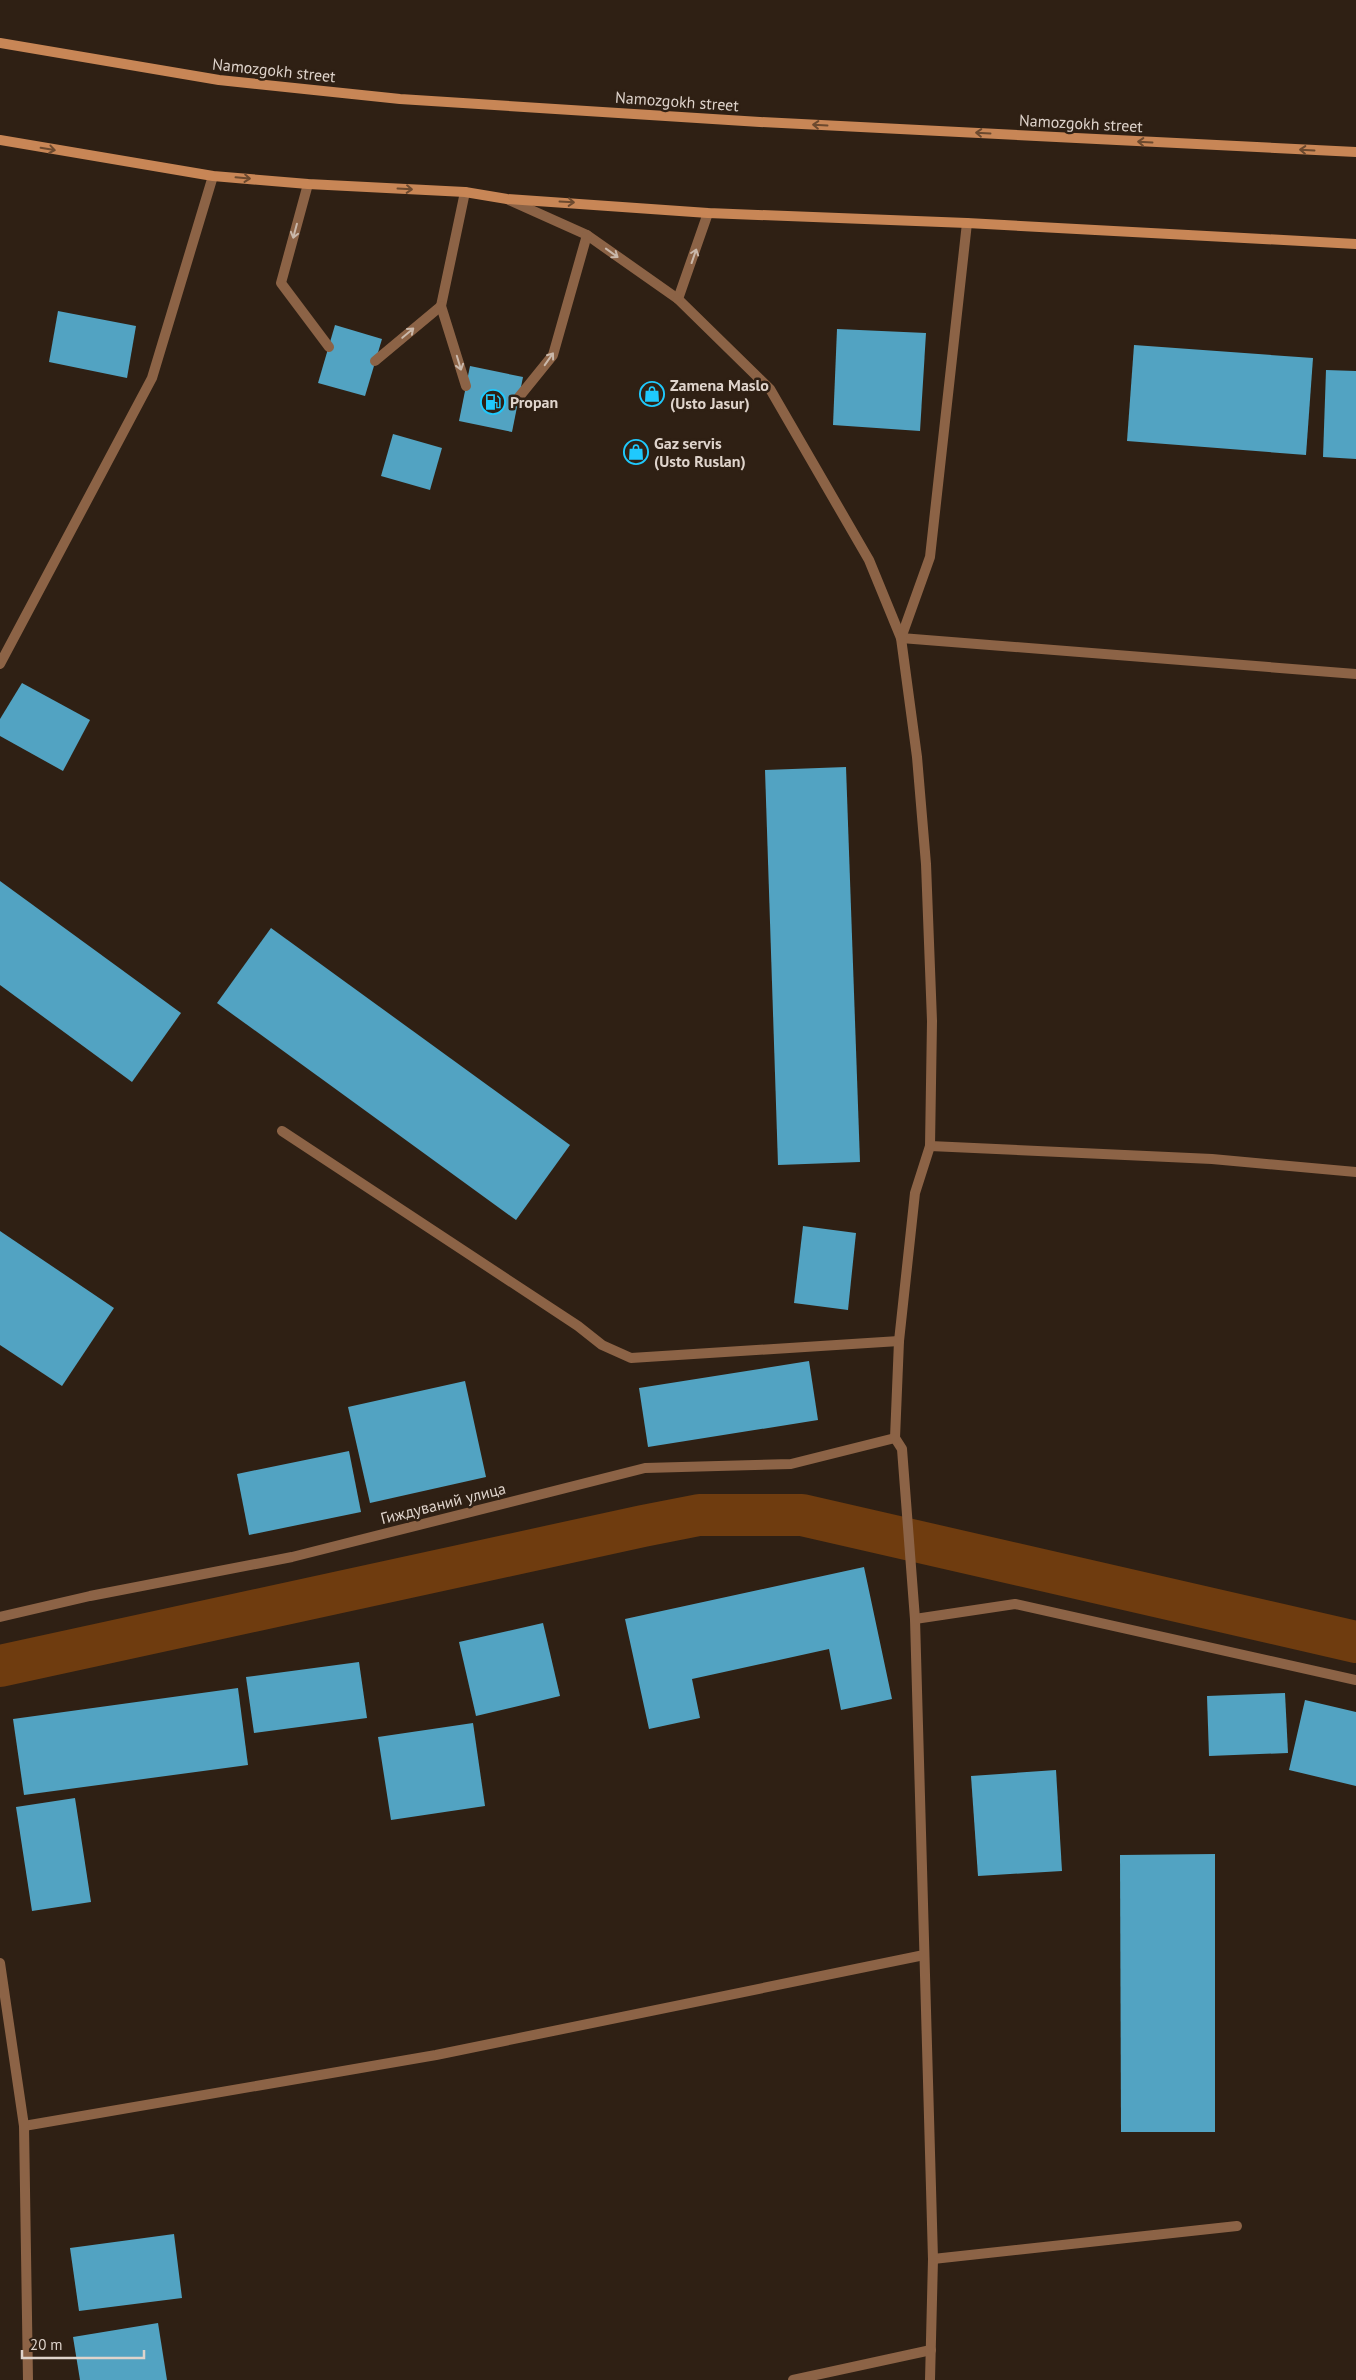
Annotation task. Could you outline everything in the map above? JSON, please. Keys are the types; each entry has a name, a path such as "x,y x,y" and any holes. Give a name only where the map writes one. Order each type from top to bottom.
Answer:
{"main road":[{"name":"Namozgokh street","path":"0,43 219,80 400,98 760,122 1356,152"},
{"path":"0,140 214,176 308,184 465,192 507,199 708,213 967,223 1356,244"}],"street":[{"path":"0,664 152,378 214,176"},
{"path":"308,184 281,283 329,346"},
{"path":"465,192 441,306 466,386"},
{"path":"507,199 587,235 678,299 770,389 869,560 901,638 917,757 926,864 932,1021 930,1146 915,1192 899,1341 895,1438 902,1449 915,1619 933,2260 930,2380"},
{"path":"678,299 708,213"},
{"path":"901,638 930,558 967,223"},
{"path":"518,397 553,354 587,235"},
{"path":"375,360 441,306"},
{"path":"901,638 1356,674"},
{"path":"282,1132 578,1326 602,1345 631,1358 899,1341"},
{"path":"930,1146 1212,1159 1356,1172"},
{"name":"Гиждуваний улица","path":"0,1617 90,1596 292,1557 646,1468 791,1464 895,1438"},
{"path":"915,1619 1015,1604 1356,1680"},
{"path":"24,2126 436,2054 924,1955"},
{"path":"0,1963 24,2126 28,2380"},
{"path":"933,2260 1237,2226"},
{"path":"793,2380 931,2350"}],"building":[{"path":"58,311 136,326 127,378 49,362"},
{"path":"335,325 382,339 365,396 318,383"},
{"path":"837,329 926,333 920,431 833,425"},
{"path":"1134,345 1313,358 1306,455 1127,441"},
{"path":"470,366 523,377 512,432 459,421"},
{"path":"1326,370 1356,371 1356,459 1323,457"},
{"path":"393,434 442,448 430,490 381,476"},
{"path":"22,683 90,720 63,771 0,736 0,719"},
{"path":"846,767 860,1162 778,1165 765,770"},
{"path":"0,881 181,1013 132,1082 0,985"},
{"path":"271,928 570,1145 516,1220 217,1003"},
{"path":"803,1226 856,1233 848,1310 794,1303"},
{"path":"0,1231 114,1308 62,1386 0,1345"},
{"path":"809,1361 818,1420 648,1447 639,1388"},
{"path":"465,1381 486,1477 370,1503 348,1407"},
{"path":"349,1451 361,1512 249,1535 237,1474"},
{"path":"864,1567 892,1699 841,1710 829,1649 692,1679 700,1718 649,1729 625,1619"},
{"path":"543,1623 560,1696 476,1716 459,1642"},
{"path":"359,1662 367,1718 254,1733 246,1677"},
{"path":"238,1688 248,1765 24,1795 13,1719"},
{"path":"1285,1693 1288,1753 1209,1756 1207,1696"},
{"path":"1305,1700 1356,1712 1356,1786 1289,1770"},
{"path":"473,1723 485,1806 391,1820 378,1737"},
{"path":"1056,1770 1062,1871 978,1876 971,1776"},
{"path":"75,1798 91,1902 32,1911 16,1807"},
{"path":"1215,1854 1215,2132 1121,2132 1120,1855"},
{"path":"174,2234 182,2298 79,2311 70,2248"},
{"path":"158,2323 167,2380 80,2380 73,2337"}],"waterway":[{"path":"0,1666 699,1515 802,1515 1356,1642"}],"place":[{"name":"Zamena Maslo (Usto Jasur)","path":"652,394"},
{"name":"Propan","path":"493,402"},
{"name":"Gaz servis (Usto Ruslan)","path":"636,452"}]}
